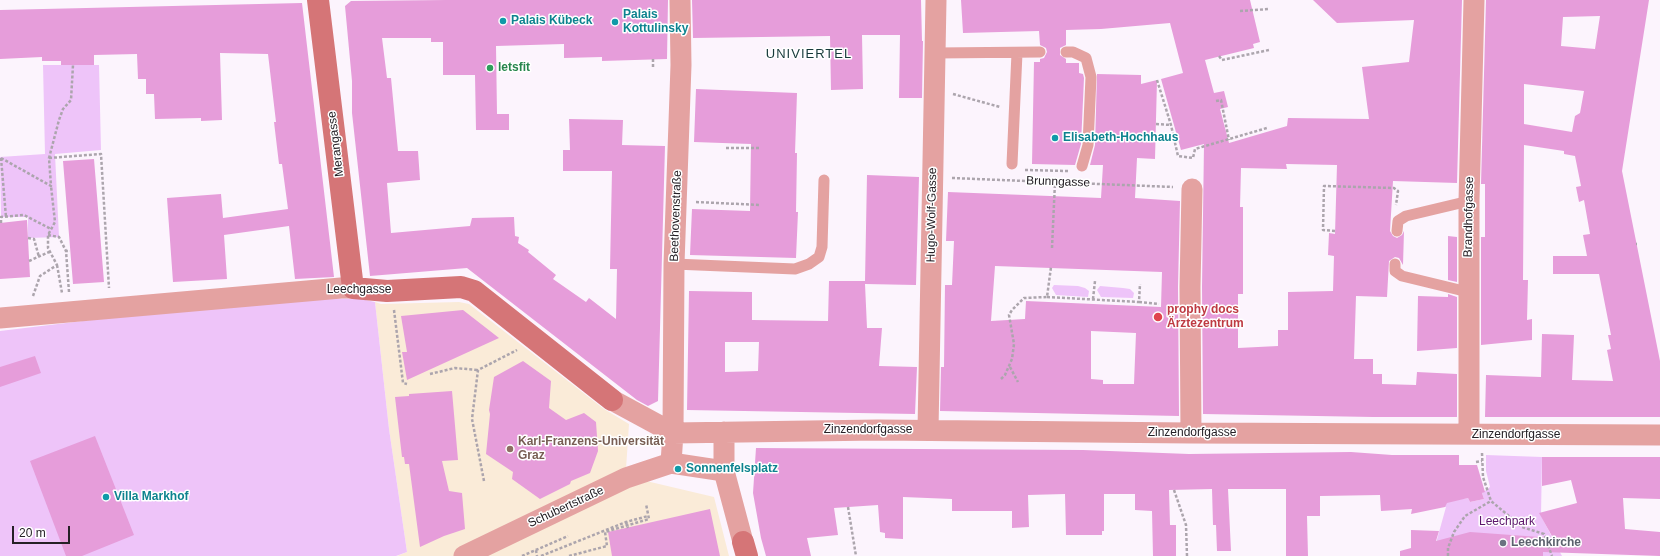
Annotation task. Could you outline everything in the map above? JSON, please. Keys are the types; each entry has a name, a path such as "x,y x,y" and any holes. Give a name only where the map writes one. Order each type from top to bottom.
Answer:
{"street":[{"name":"Merangasse","path":"318,0 353,288"},
{"name":"Beethovenstraße","path":"673,433 674,264 681,65 680,0"},
{"name":"Hugo-Wolf-Gasse","path":"928,430 934,178 936,0"},
{"name":"Brandhofgasse","path":"1469,434 1469,202 1474,0"},
{"path":"1184,188 1190,286 1191,433"},
{"name":"Leechgasse","path":"0,318 341,288 387,291 461,287 474,291 612,400 673,433"},
{"name":"Zinzendorfgasse","path":"724,432 928,430 1191,433 1660,435"},
{"path":"724,471 671,463 673,433 724,432 724,471 745,549"},
{"name":"Schubertstraße","path":"464,556 626,478 671,463"}],"lane":[{"path":"936,62 1017,53 1040,52"},
{"path":"1066,52 1072,52 1086,58 1091,77 1088,145 1082,166"},
{"path":"1012,164 1017,53"},
{"path":"674,264 795,268 809,264 819,257 822,246 824,180"},
{"path":"1398,228 1398,221 1406,216 1469,202"},
{"path":"1395,264 1395,271 1402,276 1468,292"}],"path":[{"path":"1240,11 1269,9"},
{"path":"1219,56 1222,60 1269,50"},
{"path":"653,60 653,67"},
{"path":"62,294 57,265 49,252 48,235 55,222 49,158 59,120 63,110 72,100 73,65"},
{"path":"1158,80 1178,156 1193,158 1195,149 1267,128"},
{"path":"950,94 1000,107"},
{"path":"1216,101 1221,100 1229,140"},
{"path":"1156,124 1171,125"},
{"path":"726,148 760,148"},
{"path":"49,158 101,154 109,289"},
{"path":"6,216 1,158 51,186"},
{"path":"1012,164 1020,170 1069,171 1082,166"},
{"name":"Brunngasse","path":"934,178 1184,188"},
{"path":"1052,248 1055,182"},
{"path":"1335,231 1322,230 1324,186 1394,188 1398,191 1395,224 1398,228"},
{"path":"694,202 760,205"},
{"path":"1,223 1,217 24,214 51,229"},
{"path":"48,235 59,237 66,251 70,294"},
{"path":"28,238 34,240 39,257"},
{"path":"29,261 49,252"},
{"path":"32,314 33,294 40,276 57,265"},
{"path":"1047,297 1052,267"},
{"path":"1093,299 1095,282"},
{"path":"1139,302 1140,284"},
{"path":"1001,379 1006,375 1010,367 1014,344 1009,316 1012,310 1024,298 1047,297 1093,299 1159,304"},
{"path":"393,304 403,383 408,384"},
{"path":"430,374 456,368 478,370 524,347"},
{"path":"1010,367 1018,382"},
{"path":"478,370 472,419 484,481"},
{"path":"1482,451 1483,477 1491,501 1522,527 1544,534 1552,556"},
{"path":"1476,462 1482,461"},
{"path":"1174,490 1186,525 1187,556"},
{"path":"1448,556 1448,548 1454,532 1465,516 1491,501"},
{"path":"569,556 607,546 605,532 649,519 646,504"},
{"path":"848,507 856,556"},
{"path":"541,556 626,522 648,516"},
{"path":"626,522 628,528"},
{"path":"522,556 568,536"},
{"path":"536,550 537,556"}],"shaded area":[{"name":"Karl-Franzens-Universität Graz","path":"375,302 381,304 459,302 469,304 604,409 629,424 626,469 642,480 714,497 729,556 397,556 407,552 389,429"}],"green space":[{"path":"43,65 99,65 101,150 55,154 59,237 28,238 28,217 1,217 0,157 45,154"},
{"path":"1054,285 1078,286 1085,288 1089,291 1088,297 1056,295 1052,288"},
{"path":"1100,286 1130,289 1134,293 1133,298 1101,297 1097,290"},
{"path":"319,298 361,299 375,302 389,429 407,552 396,556 0,556 0,331 207,306"},
{"name":"Leechpark","path":"1486,455 1542,457 1541,516 1562,556 1435,556 1436,543 1446,507 1424,505 1468,498 1470,502 1484,499 1482,493 1490,487 1486,471"}],"building":[{"path":"668,0 667,59 602,61 602,57 564,58 564,44 496,46 497,114 509,114 509,130 476,130 475,75 443,75 443,42 431,42 431,38 382,38 387,78 391,78 398,151 418,151 420,180 387,183 391,233 470,226 472,218 514,217 515,236 519,237 518,243 529,250 528,252 556,275 553,279 586,302 589,298 616,319 617,269 610,269 612,171 563,171 563,150 570,150 569,119 623,120 622,145 665,146 658,401 648,406 637,400 467,268 370,276 352,113 352,81 345,6 351,1"},
{"path":"692,0 921,0 923,41 922,98 899,98 900,35 862,35 863,89 831,90 830,36 693,38"},
{"path":"961,0 1250,0 1260,42 1253,44 1254,48 1205,60 1214,93 1224,91 1228,107 1220,109 1229,143 1287,126 1288,118 1369,119 1362,67 1409,62 1414,20 1337,23 1313,0 1462,0 1457,183 1393,181 1390,231 1393,236 1397,238 1402,235 1404,231 1403,265 1399,258 1395,257 1389,261 1387,297 1356,296 1354,359 1373,359 1373,374 1382,374 1382,384 1416,385 1417,372 1457,374 1457,417 1203,414 1202,287 1204,144 1181,150 1161,79 1183,73 1170,23 1101,29 1066,30 1066,45 1060,48 1060,55 1066,59 1066,63 1079,63 1079,73 1083,74 1084,78 1081,144 1075,165 1032,164 1034,62 1040,62 1040,59 1044,58 1047,52 1046,48 1040,45 1039,31 963,33","holes":["1286,164 1337,165 1335,234 1329,233 1328,255 1334,256 1333,291 1288,292 1288,330 1278,330 1278,346 1238,348 1238,294 1243,294 1243,207 1240,207 1241,168 1287,169"]},
{"path":"1486,0 1649,0 1622,171 1660,361 1660,417 1485,417 1486,375 1541,377 1542,334 1574,335 1572,380 1613,381 1607,350 1611,349 1608,335 1611,335 1599,274 1553,274 1553,256 1587,256 1583,235 1590,234 1584,200 1579,202 1576,187 1581,186 1575,156 1564,154 1564,151 1524,145 1523,280 1528,280 1527,320 1532,319 1532,340 1481,345 1481,237 1485,237 1485,184 1481,184","holes":["1600,16 1595,49 1561,46 1563,17","1524,84 1584,91 1580,113 1575,116 1572,132 1524,124"]},
{"path":"302,3 334,277 295,279 289,226 224,235 227,279 173,282 167,198 221,194 223,218 288,209 282,164 279,164 268,54 220,53 222,120 201,121 201,118 155,119 154,94 146,94 146,79 138,79 137,54 94,55 94,65 61,65 61,61 42,61 42,57 0,59 0,10"},
{"path":"1097,74 1141,75 1141,84 1157,80 1155,159 1137,158 1135,198 1180,201 1178,287 1179,416 940,411 941,367 944,367 945,285 952,285 954,241 946,241 948,192 1101,198 1103,165 1090,165 1095,145","holes":["995,266 1162,272 1161,307 1026,301 1025,319 991,321","1091,331 1136,333 1134,384 1103,384 1103,380 1091,379"]},
{"path":"696,89 797,93 795,153 797,153 796,212 798,212 796,258 690,255 692,209 750,211 751,144 694,142"},
{"path":"94,159 104,282 73,284 63,161"},
{"path":"867,175 919,177 916,285 865,284 867,328 882,328 879,366 917,367 915,414 687,410 689,291 752,292 752,320 828,321 829,281 865,281","holes":["725,342 759,342 758,371 725,372"]},
{"path":"27,220 30,277 0,279 0,223"},
{"path":"1448,236 1457,237 1457,282 1448,280"},
{"path":"1448,294 1457,297 1457,348 1417,351 1418,296 1448,297"},
{"path":"463,310 499,338 407,380 402,352 407,352 401,316"},
{"path":"35,356 41,373 0,387 0,367"},
{"path":"523,361 551,381 549,408 566,420 584,413 596,422 598,451 590,473 571,481 570,484 540,499 512,479 513,472 486,454 490,414 489,410 494,377"},
{"path":"452,391 458,460 442,461 449,491 462,493 465,529 444,536 420,547 409,464 405,464 404,457 402,457 395,397 409,396 409,394"},
{"name":"Villa Markhof","path":"95,436 134,535 82,556 66,556 30,461"},
{"path":"756,448 1083,450 1189,454 1351,452 1392,455 1459,455 1459,465 1477,465 1485,492 1482,493 1484,499 1470,502 1468,498 1447,503 1445,507 1411,514 1412,509 1381,511 1380,495 1320,496 1320,516 1307,516 1308,556 1286,556 1286,489 1228,489 1231,551 1217,551 1216,525 1213,525 1212,489 1169,490 1170,525 1176,525 1176,556 1153,556 1152,511 1135,510 1135,494 1104,494 1104,531 1102,531 1102,535 1066,535 1065,494 1028,495 1029,527 1012,528 1012,511 952,511 952,499 903,497 903,539 885,538 885,533 880,532 878,505 834,508 838,535 807,538 811,556 766,556 761,538 753,493"},
{"path":"1542,457 1660,457 1660,499 1623,498 1625,529 1660,532 1660,556 1543,552 1543,556 1400,556 1400,551 1411,548 1411,530 1439,531 1436,541 1470,532 1553,538 1539,513 1577,503 1571,480 1542,486"},
{"path":"710,509 720,556 612,556 608,532"}],"place":[{"name":"Palais Kübeck","path":"503,21"},
{"name":"Palais Kottulinsky","path":"615,22"},
{"name":"letsfit","path":"490,68"},
{"name":"Elisabeth-Hochhaus","path":"1055,138"},
{"name":"prophy docs Ärztezentrum","path":"1158,317"},
{"name":"Karl-Franzens-Universität Graz","path":"510,449"},
{"name":"Sonnenfelsplatz","path":"678,469"},
{"name":"Villa Markhof","path":"106,497"},
{"name":"Leechkirche","path":"1503,543"}],"district":[{"name":"UNIVIERTEL","path":"809,54"}]}
